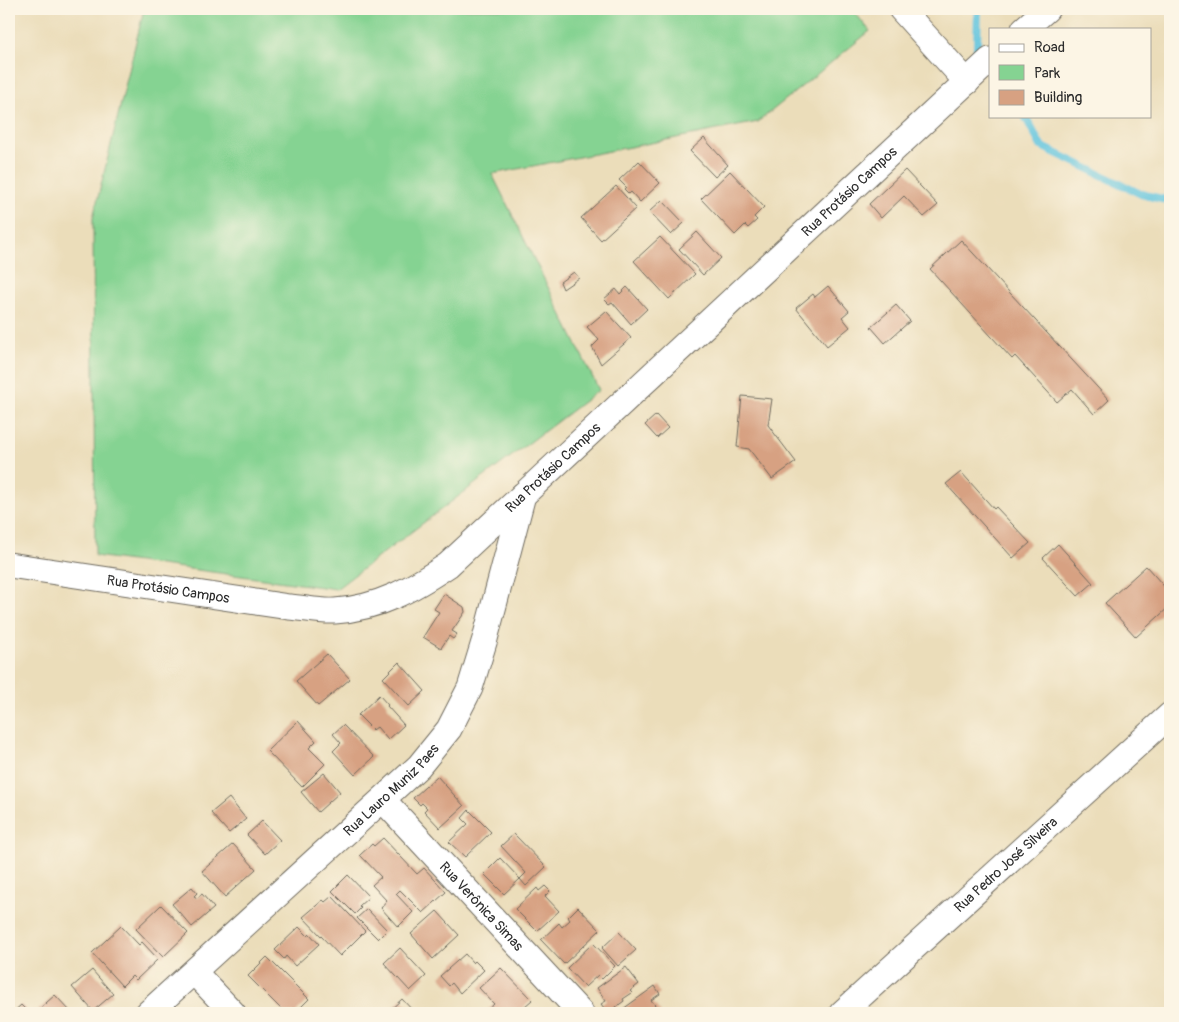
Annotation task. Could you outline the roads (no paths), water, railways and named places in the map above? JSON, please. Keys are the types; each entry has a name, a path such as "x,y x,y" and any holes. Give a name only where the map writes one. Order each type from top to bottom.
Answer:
{"street":[{"path":"901,9 967,82"},
{"path":"1025,28 1047,9"},
{"name":"Rua Protásio Campos","path":"9,565 289,607 334,611 373,606 414,588 448,565 989,61"},
{"name":"Rua Lauro Muniz Paes","path":"148,1013 419,766 449,729 470,688 485,640 523,495"},
{"name":"Rua Pedro José Silveira","path":"842,1013 1170,715"},
{"name":"Rua Verônica Simas","path":"382,800 581,1013"},
{"path":"194,972 233,1013"}],"waterway":[{"path":"977,47 978,9"},
{"path":"1026,118 1041,146 1141,194 1170,201"}]}
